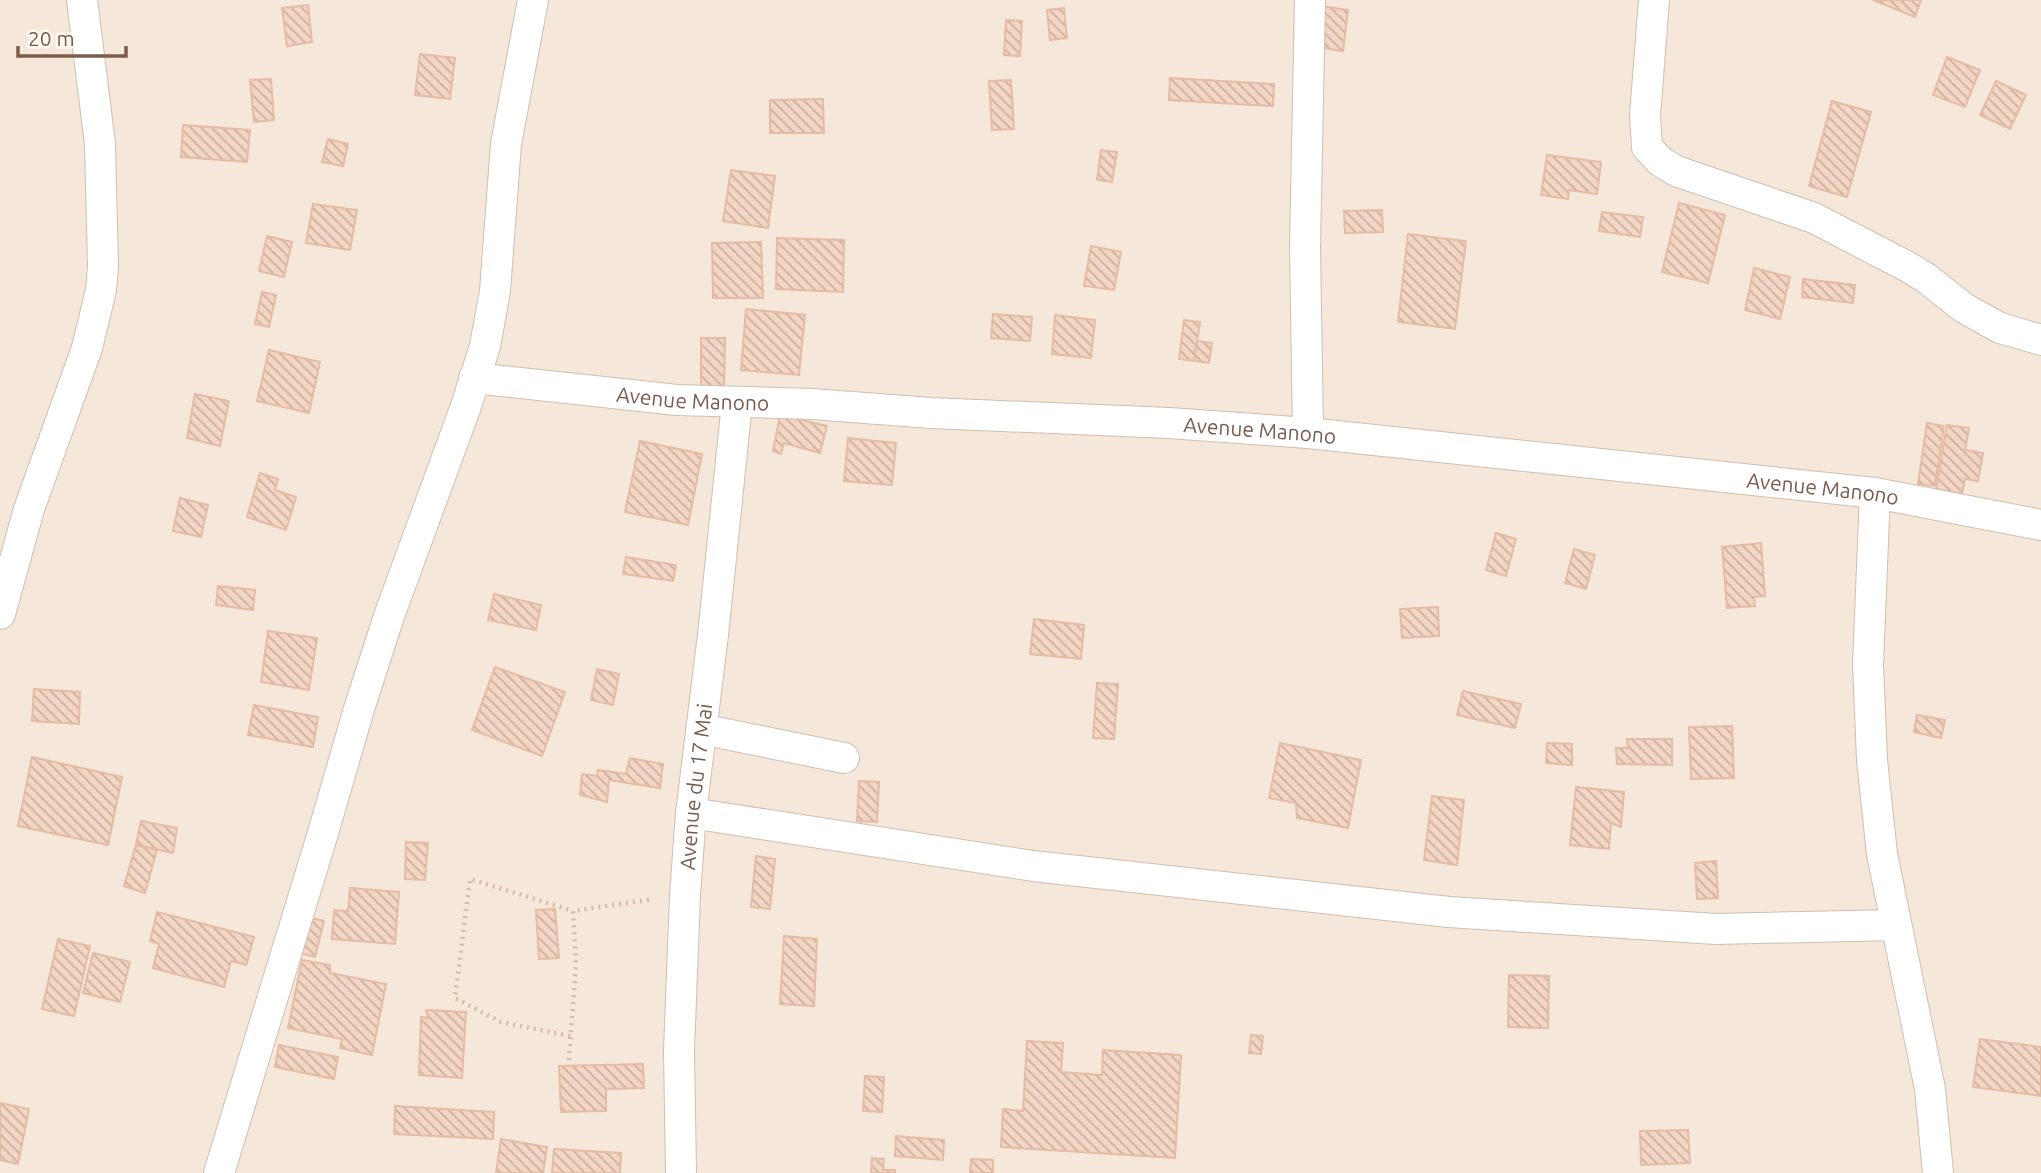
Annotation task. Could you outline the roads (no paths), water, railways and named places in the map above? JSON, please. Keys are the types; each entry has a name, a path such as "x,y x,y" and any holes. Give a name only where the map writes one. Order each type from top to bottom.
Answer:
{"street":[{"path":"0,614 29,509 87,348 101,290 103,267 100,144 82,0"},
{"path":"219,1173 359,709 389,616 485,346 495,291 506,144 533,0"},
{"path":"1308,433 1305,247 1310,0"},
{"path":"1654,0 1645,116 1647,147 1660,161 1676,171 1814,218 1908,267 1964,308 2000,328 2041,340"},
{"name":"Avenue Manono","path":"474,378 677,400 812,404 1308,433 1875,493 2041,525"},
{"name":"Avenue du 17 Mai","path":"681,1173 679,1051 685,895 691,813 737,403"},
{"path":"1875,493 1868,664 1882,854 1930,1089 1938,1173"},
{"path":"701,729 844,758"},
{"path":"691,813 1033,866 1449,912 1716,929 1896,925"}]}
